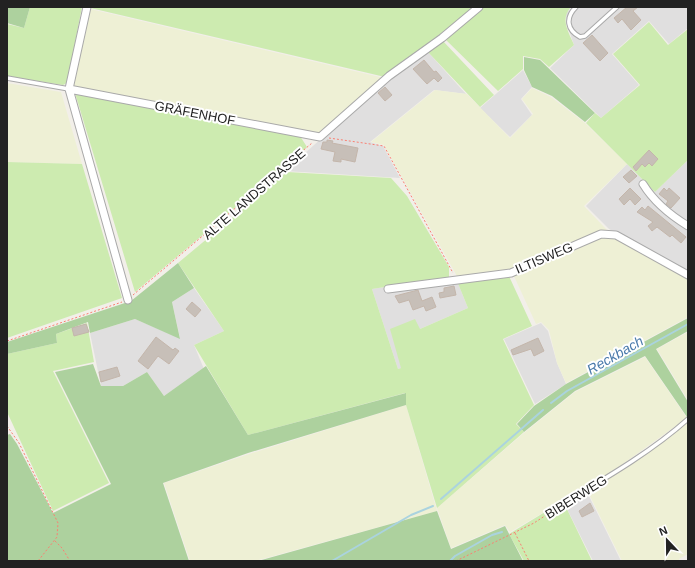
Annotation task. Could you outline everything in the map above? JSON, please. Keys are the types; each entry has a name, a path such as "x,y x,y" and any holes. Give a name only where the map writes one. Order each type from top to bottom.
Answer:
{"street":[{"path":"87,7 69,89 128,300"},
{"path":"320,137 389,76 442,38 479,7"},
{"name":"GRÄFENHOF","path":"69,89 320,137"},
{"path":"643,184 650,197 686,223"},
{"name":"ILTISWEG","path":"388,289 510,273 601,234 616,235 688,275"}],"lane":[{"path":"576,7 570,16 568,23 570,28 580,37 585,36 617,7"},
{"name":"GRÄFENHOF","path":"7,78 69,89"},
{"name":"BIBERWEG","path":"564,504 669,435 688,419"}],"path":[{"path":"320,137 384,146 452,270 455,280"},
{"name":"ALTE LANDSTRASSE","path":"7,341 128,300 320,137"},
{"path":"7,426 19,443 55,516 59,530 54,540 38,561"},
{"name":"BIBERWEG","path":"456,561 534,523 564,504"},
{"path":"515,532 529,561"},
{"path":"54,540 62,548 70,561"}],"shaded area":[{"path":"572,7 688,7 688,28 669,44 649,21 612,54 639,85 601,118 550,68 574,45 566,22 566,13"},
{"path":"427,51 466,94 434,90 370,142 383,146 400,178 285,171 390,77"},
{"path":"523,70 532,87 521,99 532,115 510,137 480,108"},
{"path":"688,160 688,273 609,229 586,206 627,164 655,192"},
{"path":"449,277 457,281 468,308 420,329 401,368 398,369 372,289"},
{"path":"194,288 224,331 194,345 204,369 164,396 147,372 123,386 101,386 90,333 135,319 180,338 172,302"},
{"path":"541,323 548,331 557,363 566,384 535,404 504,339"},
{"path":"587,492 621,561 593,561 565,505"}],"green space":[{"path":"7,7 30,7 24,28 7,23"},
{"path":"30,7 82,7 67,83 63,85 7,76 7,24 24,28"},
{"path":"86,7 476,7 385,77"},
{"path":"480,7 571,7 566,16 566,25 574,45 549,67 540,59 523,56 523,69 498,91 445,39"},
{"path":"86,8 384,78 320,134 75,88 72,83"},
{"path":"649,22 668,45 688,29 688,160 655,192 586,123 595,113 601,118 640,85 613,54"},
{"path":"442,40 494,95 480,107 427,51"},
{"path":"524,57 540,60 595,113 585,122 552,96 532,87 524,70"},
{"path":"7,83 61,92 82,164 7,162"},
{"path":"532,88 551,97 585,123 627,164 584,206 607,230 508,271 458,278 384,145 371,142 435,90 467,94 510,138 533,114 522,99"},
{"path":"75,93 300,136 307,147 135,292"},
{"path":"7,162 82,164 122,298 7,338"},
{"path":"287,172 391,178 407,196 449,267 449,277 372,289 398,369 401,368 390,329 415,319 420,329 468,308 457,281 508,274 532,326 503,339 534,405 516,424 524,432 437,508 406,405 405,393 248,435 194,345 224,331 178,263"},
{"path":"598,237 613,237 688,279 688,317 566,383 557,363 549,330 541,322 536,324 513,274"},
{"path":"178,263 194,288 172,302 180,339 135,319 90,333 88,322 56,334 57,343 7,354 7,342 131,301"},
{"path":"688,318 688,331 656,349 688,402 687,417 645,356 575,391 524,432 517,424 534,406 566,384"},
{"path":"87,323 94,362 53,371 109,483 53,511 7,412 7,354 57,343 56,334"},
{"path":"688,332 688,400 657,349"},
{"path":"645,357 687,418 606,476 510,532 505,525 451,548 437,508 524,433 575,392"},
{"path":"93,364 101,386 123,386 147,372 164,396 206,366 248,435 406,393 406,405 248,453 163,483 189,561 7,561 7,435 10,434 17,444 53,513 111,484 55,372"},
{"path":"406,405 437,511 255,561 190,561 164,483 249,454"},
{"path":"688,420 688,554 679,559 680,561 622,561 588,492 671,434"},
{"path":"563,501 592,561 524,561 509,534"},
{"path":"437,511 451,549 505,526 523,561 258,561"}],"building":[{"path":"627,7 638,7 633,11 641,20 631,30 622,19 618,23 614,18"},
{"path":"592,35 608,53 600,61 583,43"},
{"path":"424,60 434,72 436,71 442,78 438,82 434,78 427,84 413,69"},
{"path":"385,87 392,95 385,101 378,93"},
{"path":"327,140 333,141 332,143 358,148 355,162 341,159 341,162 333,161 335,152 321,149 323,142 327,142"},
{"path":"649,150 658,159 652,166 649,163 645,167 642,164 636,171 633,167"},
{"path":"631,170 637,176 629,183 623,177"},
{"path":"630,188 641,199 635,205 630,199 624,205 619,199"},
{"path":"664,188 667,191 669,188 680,198 671,208 666,204 668,201 659,194"},
{"path":"648,206 686,237 681,243 672,235 670,237 657,227 652,231 648,226 653,222 637,212 642,207 645,210"},
{"path":"454,286 456,295 440,298 439,293 444,292 444,288"},
{"path":"418,290 422,301 432,297 436,307 426,311 424,306 413,310 409,300 399,303 395,296"},
{"path":"192,302 201,310 195,317 186,309"},
{"path":"86,324 89,332 74,336 72,328"},
{"path":"156,337 173,350 175,348 179,351 169,364 158,356 148,369 138,361"},
{"path":"538,338 544,351 534,356 531,349 513,355 511,350"},
{"path":"117,367 120,376 101,382 99,372"},
{"path":"590,503 594,511 582,517 579,511"}],"waterway":[{"name":"Reckbach","path":"551,403 567,391 688,324"},
{"name":"Reckbach","path":"441,499 543,410"},
{"name":"Reckbach","path":"332,561 411,515 433,506"},
{"path":"450,561 455,556 492,535 502,532"}]}
